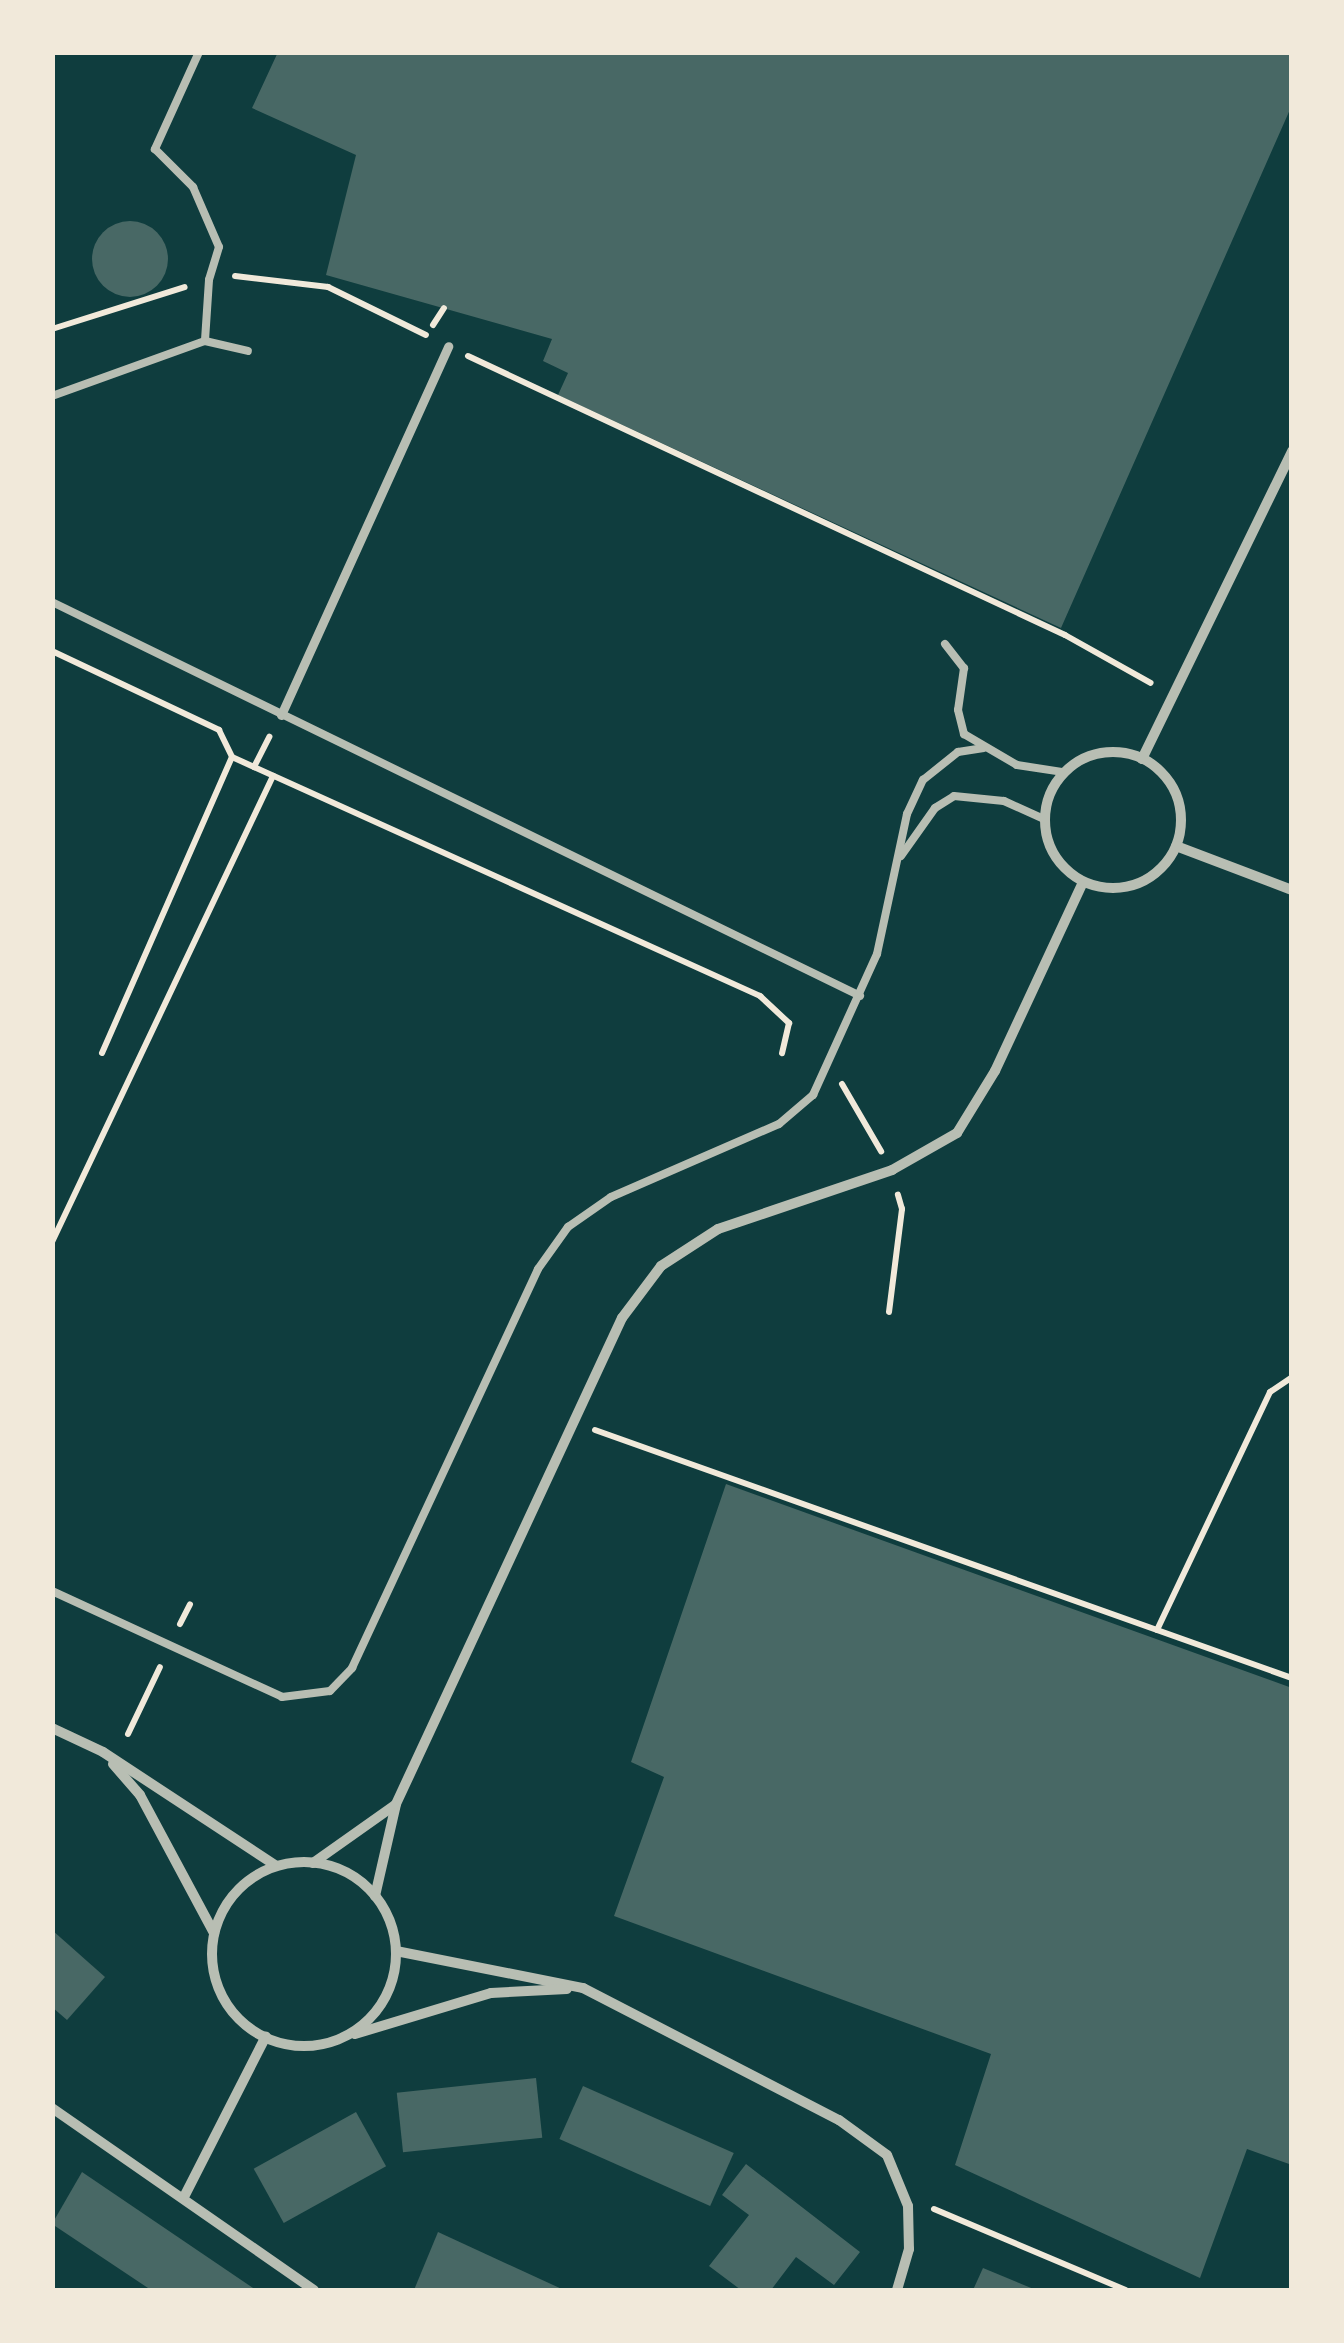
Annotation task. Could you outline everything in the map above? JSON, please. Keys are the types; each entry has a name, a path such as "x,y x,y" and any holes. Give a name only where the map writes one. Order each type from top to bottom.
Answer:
{"street":[{"path":"280,715 448,346"},
{"path":"1142,759 1292,451"},
{"path":"1106,751 1142,759 1168,778 1181,810 1176,846 1160,870 1140,883 1107,888 1083,882 1054,855 1044,819 1063,772 1106,751"},
{"path":"1176,846 1292,890"},
{"path":"376,1896 396,1804 622,1318 661,1266 718,1229 892,1170 957,1133 995,1071 1083,882"},
{"path":"52,1728 103,1752 276,1866"},
{"path":"103,1752 140,1795 214,1934"},
{"path":"312,1863 396,1804"},
{"path":"330,2042 376,2012 391,1983 396,1952 391,1924 376,1896 359,1880 312,1863 276,1866 247,1880 226,1904 214,1934 216,1984 229,2008 266,2036 298,2046 330,2042 491,1992 583,1988"},
{"path":"396,1952 583,1988 839,2120 886,2155 906,2200 909,2249 898,2290"},
{"path":"185,2195 266,2036"},
{"path":"52,2108 185,2195 314,2290"}],"lane":[{"path":"199,52 154,149 172,160 211,218 219,248 209,280 205,341"},
{"path":"52,396 205,341 248,351"},
{"path":"52,602 860,996"},
{"path":"945,644 964,668 958,710 964,734 1017,766 1063,772"},
{"path":"52,1591 282,1697 330,1691 352,1668 538,1270 568,1227 611,1197 779,1124 812,1094 860,996 922,780 958,752 984,748"},
{"path":"898,860 934,808 954,796 1004,800 1044,819"}],"path":[{"path":"52,329 228,275 328,288 1065,635 1175,694"},
{"path":"426,335 444,308"},
{"path":"52,651 219,730 232,757 760,996 789,1022 782,1053"},
{"path":"254,767 280,715"},
{"path":"102,1053 232,757"},
{"path":"52,1242 273,776"},
{"path":"1157,1630 1270,1392 1292,1377"},
{"path":"576,1423 1292,1678"},
{"path":"128,1734 156,1674"},
{"path":"906,2200 974,2222 1126,2290"}],"building":[{"path":"278,52 1292,52 1292,105 1061,628 558,395 568,373 543,361 552,339 326,275 356,155 252,108"},
{"path":"130,221 157,232 168,259 157,286 130,297 103,286 92,259 103,232"},
{"path":"726,1484 1292,1688 1292,2165 1247,2149 1200,2278 955,2165 991,2054 614,1916 664,1777 631,1762"},
{"path":"52,1930 105,1977 67,2020 52,2007"},
{"path":"536,2078 542,2138 403,2152 397,2093"},
{"path":"583,2086 734,2153 710,2206 559,2139"},
{"path":"356,2112 386,2166 284,2223 254,2169"},
{"path":"746,2164 860,2252 834,2285 796,2257 771,2290 741,2290 709,2266 749,2215 722,2195"},
{"path":"82,2172 256,2290 151,2290 52,2224"},
{"path":"438,2232 564,2290 414,2290"},
{"path":"983,2268 1036,2290 973,2290"}]}
